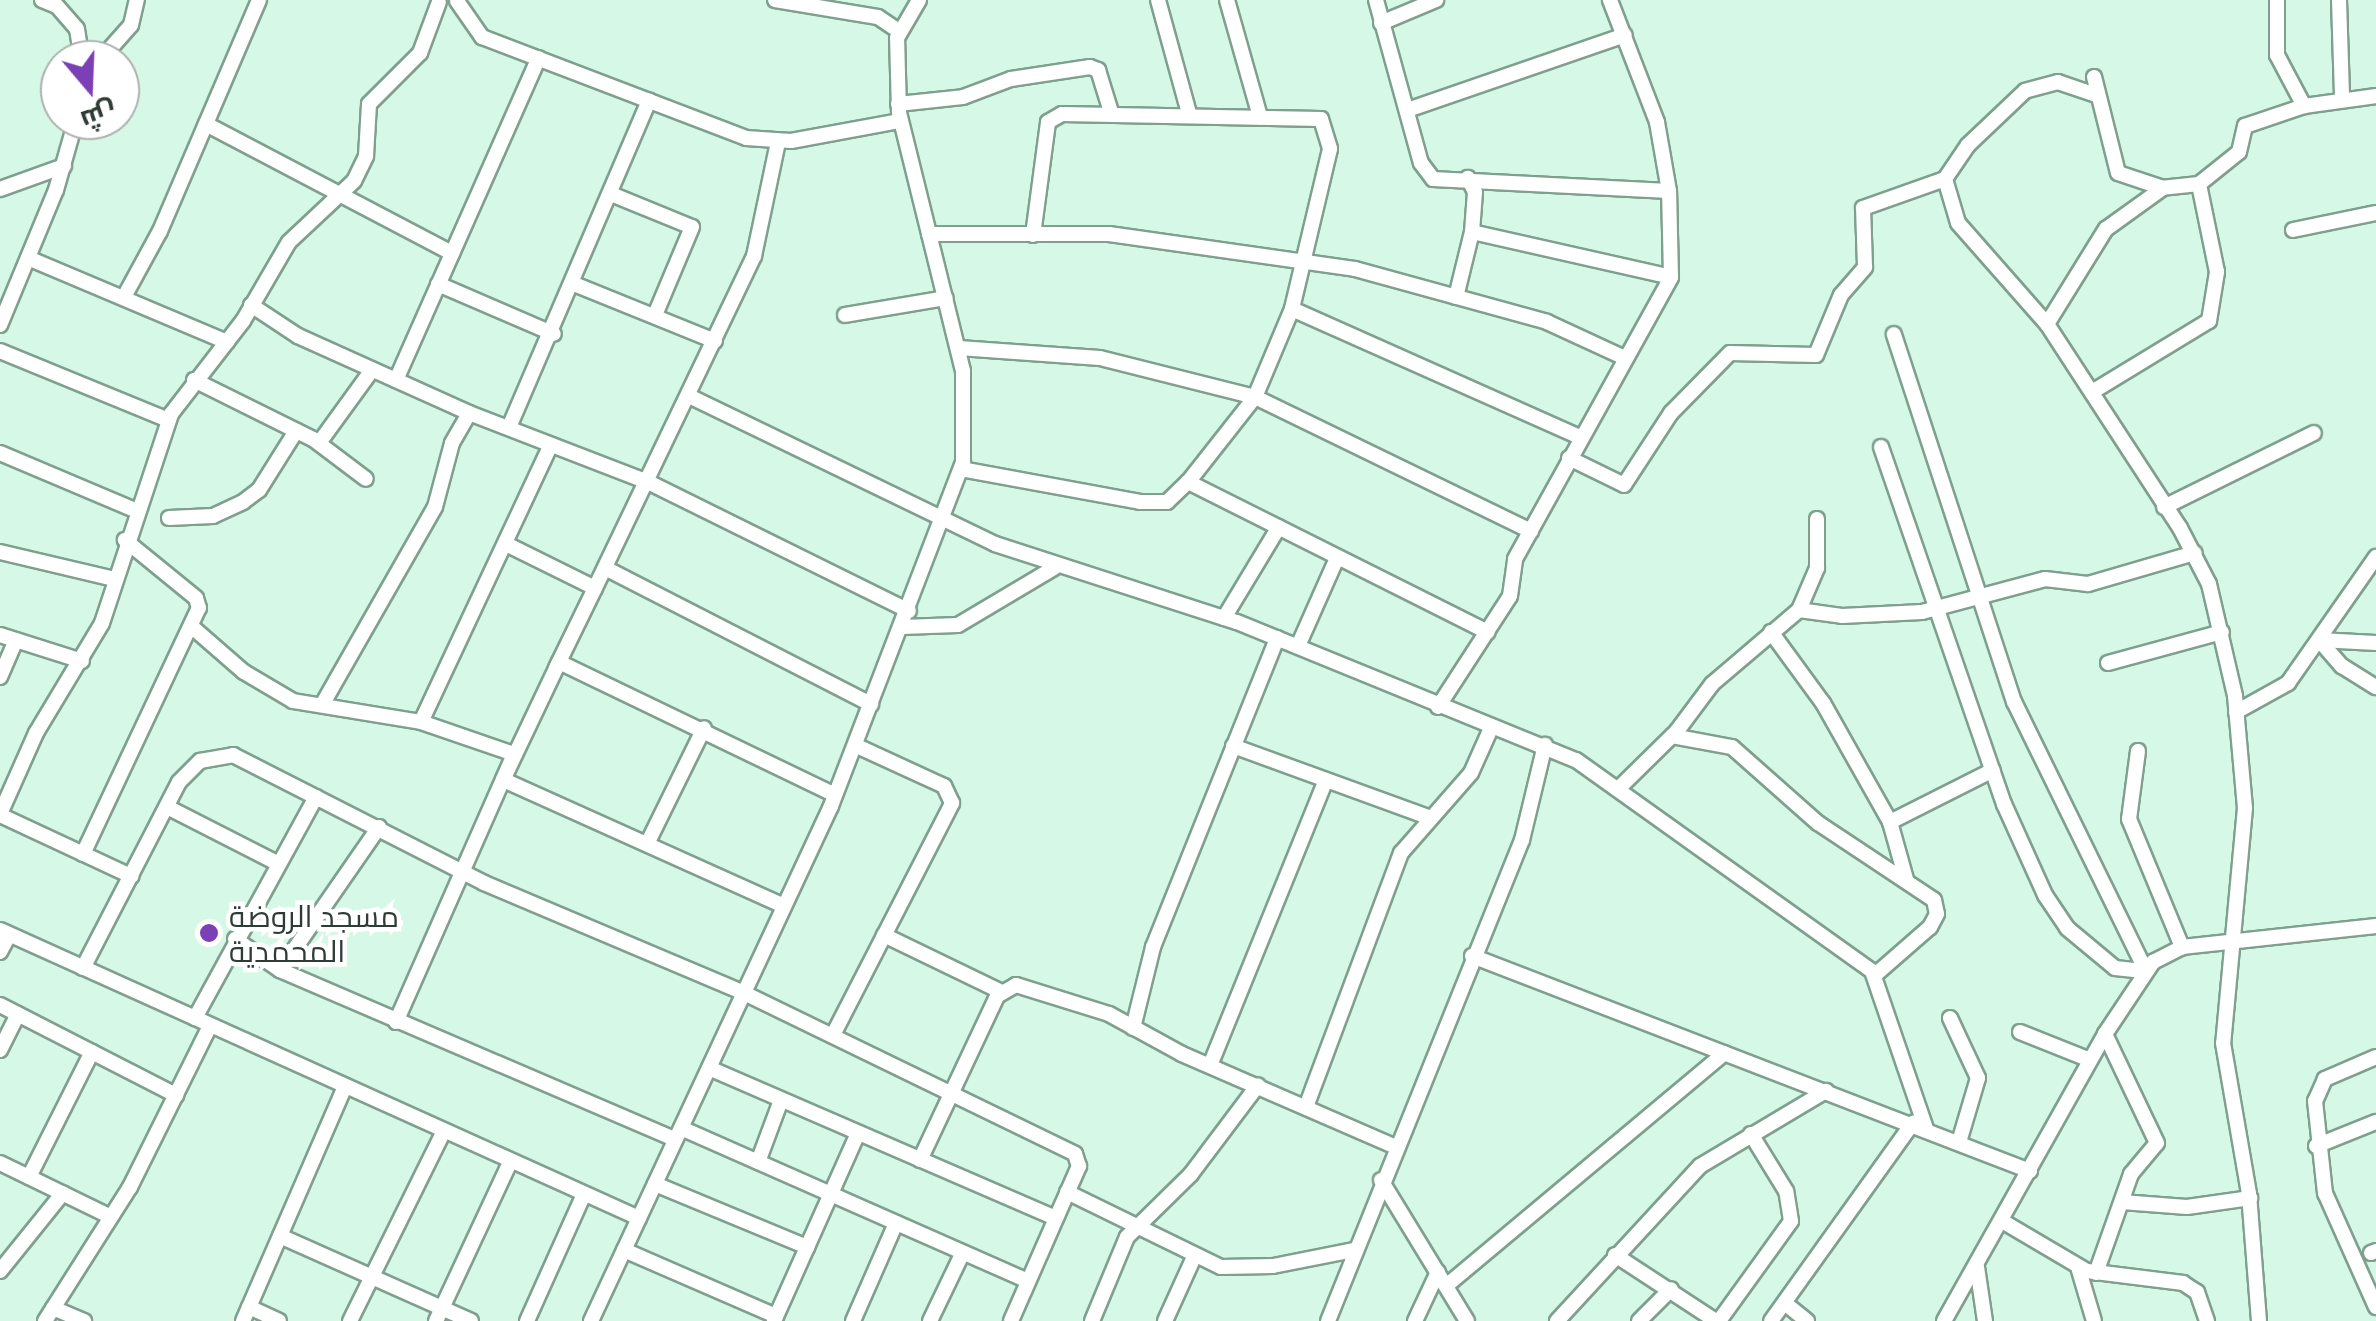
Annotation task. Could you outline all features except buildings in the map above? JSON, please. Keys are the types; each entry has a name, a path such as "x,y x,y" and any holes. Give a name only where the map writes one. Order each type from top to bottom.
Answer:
{"street":[{"path":"42,0 57,6 77,30 79,40"},
{"path":"119,40 127,31 137,0"},
{"path":"124,298 259,0"},
{"path":"131,876 0,815 36,732 102,623 134,510 168,420 194,380 227,342 289,242 345,194 366,156 369,104 420,53 432,1 459,0 477,34 746,138 778,142 900,121"},
{"path":"775,0 878,17 899,31"},
{"path":"1158,0 1189,113"},
{"path":"1228,0 1260,117"},
{"path":"1376,0 1425,172 1433,178 1669,190"},
{"path":"1381,23 1436,0"},
{"path":"1438,707 1510,596 1510,576 1531,531 1579,437 1625,358 1648,329 1671,277 1669,190 1656,122 1610,0"},
{"path":"2276,0 2278,55 2304,106"},
{"path":"2338,0 2342,98"},
{"path":"591,1321 836,796 944,522 961,469 967,397 959,348 898,104 899,31 912,3"},
{"path":"1410,109 1625,35"},
{"path":"396,380 539,58"},
{"path":"898,104 964,97 1011,79 1090,67 1098,70 1111,112"},
{"path":"2094,77 2118,174 2164,188 2199,184 2239,152 2245,126 2304,106 2376,96"},
{"path":"1569,458 1624,484 1671,413 1730,353 1816,355 1841,295 1865,267 1863,208 1946,179 1968,145 2025,91 2058,82 2096,95"},
{"path":"510,425 554,334 649,101"},
{"path":"961,469 1140,502 1166,502 1188,482 1255,396 1292,309 1330,149 1328,132 1321,119 1189,113 1062,114 1048,122 1033,236"},
{"path":"206,124 452,253"},
{"path":"1,321 64,166 71,140"},
{"path":"504,780 754,256 778,142"},
{"path":"0,189 64,166"},
{"path":"1456,296 1472,232 1475,192 1468,178"},
{"path":"1946,179 1958,223 2047,324 2195,553 2222,632 2236,712 2246,808 2235,882 2237,938 2224,1044 2250,1198 2258,1321"},
{"path":"2092,392 2209,321 2218,272 2199,184"},
{"path":"2047,324 2106,229 2164,188"},
{"path":"611,194 692,226 656,315"},
{"path":"2293,230 2376,213"},
{"path":"1472,232 1671,277"},
{"path":"929,234 1145,238 1302,266 1355,270 1547,322 1625,358"},
{"path":"28,258 227,342"},
{"path":"438,284 554,334"},
{"path":"574,284 715,341"},
{"path":"845,315 946,298"},
{"path":"252,305 298,336 468,413 510,425 648,482 908,611"},
{"path":"1292,309 1579,437"},
{"path":"1894,334 1968,545 1978,595 2014,702 2146,971"},
{"path":"959,348 1100,358 1255,396 1531,531"},
{"path":"0,351 168,420"},
{"path":"318,443 372,370"},
{"path":"194,380 318,443 366,480"},
{"path":"690,396 944,522 1054,568 1224,618 1298,646 1438,707 1545,745 1618,788 1875,976 1919,1126"},
{"path":"322,705 435,507 452,442 468,413"},
{"path":"168,518 213,516 243,502 275,468 296,431"},
{"path":"2164,506 2314,433"},
{"path":"421,722 551,445"},
{"path":"1881,447 1993,770 2060,921 2114,968 2146,971"},
{"path":"0,452 134,510"},
{"path":"1188,482 1488,632"},
{"path":"1618,788 1672,736 1712,684 1800,610 1817,568 1817,519"},
{"path":"1224,618 1278,527"},
{"path":"83,854 161,677 191,626 196,598 125,540"},
{"path":"506,544 595,588"},
{"path":"0,552 114,578"},
{"path":"1800,610 1842,616 1940,608 2044,579 2088,584 2195,553"},
{"path":"2236,712 2280,690 2320,640 2376,557"},
{"path":"1298,646 1337,558"},
{"path":"605,568 871,704"},
{"path":"902,627 943,629 970,620 1054,568"},
{"path":"191,626 266,688 322,705 421,722 514,754"},
{"path":"1771,632 1824,703 1890,822 1906,879"},
{"path":"2108,663 2222,632"},
{"path":"0,635 82,661"},
{"path":"1133,1028 1153,947 1277,638"},
{"path":"0,677 16,640"},
{"path":"2320,640 2376,643"},
{"path":"2320,640 2342,666 2376,687"},
{"path":"559,662 704,728 836,796"},
{"path":"396,1022 559,662"},
{"path":"1306,1107 1402,853 1428,817 1471,773 1492,726"},
{"path":"647,844 704,728"},
{"path":"1672,736 1732,746 1818,823 1934,900 1936,918 1875,976"},
{"path":"833,1035 948,816 952,796 944,786 855,745"},
{"path":"1328,1321 1394,1146 1522,840 1545,745"},
{"path":"1233,746 1428,817"},
{"path":"2138,751 2129,819 2182,947"},
{"path":"84,968 186,772 225,753 570,924 744,993 1076,1154 1079,1166 1010,1321"},
{"path":"1890,822 1993,770"},
{"path":"504,780 784,906"},
{"path":"1212,1063 1326,780"},
{"path":"195,1018 276,863 316,797"},
{"path":"167,806 276,863"},
{"path":"280,970 378,827"},
{"path":"1944,1321 2105,1034 2146,971 2182,947 2237,938 2376,926"},
{"path":"0,952 5,932 639,1218"},
{"path":"884,935 1000,991 1022,985 1133,1028 1394,1146"},
{"path":"235,939 280,970 396,1022 758,1162 1028,1280"},
{"path":"1472,956 2030,1171"},
{"path":"920,1160 1000,991"},
{"path":"0,1005 176,1096"},
{"path":"0,1050 18,1014"},
{"path":"1950,1018 1978,1078 1959,1142"},
{"path":"84,1321 49,1314 111,1217 210,1026"},
{"path":"2020,1032 2090,1060"},
{"path":"2096,1274 2131,1174 2156,1143 2105,1034"},
{"path":"29,1177 92,1052"},
{"path":"1446,1286 1726,1052"},
{"path":"2376,1057 2321,1084 2316,1146 2330,1208 2376,1307"},
{"path":"709,1068 1055,1218"},
{"path":"279,1321 246,1314 345,1086"},
{"path":"1092,1321 1138,1224 1192,1174 1258,1086"},
{"path":"1557,1321 1687,1178 1751,1134 1826,1091"},
{"path":"758,1162 782,1100"},
{"path":"2316,1146 2376,1122"},
{"path":"1771,1321 1919,1126"},
{"path":"350,1321 444,1133"},
{"path":"624,1250 775,1319 858,1133"},
{"path":"1615,1254 1718,1321 1790,1221 1786,1191 1751,1134"},
{"path":"0,1162 111,1217"},
{"path":"439,1315 510,1162"},
{"path":"1381,1180 1467,1321"},
{"path":"655,1184 807,1248"},
{"path":"1067,1192 1138,1224 1194,1257 1242,1268 1354,1250"},
{"path":"0,1272 62,1193"},
{"path":"526,1321 584,1194"},
{"path":"2122,1202 2187,1207 2250,1198"},
{"path":"2002,1221 2096,1274 2184,1283 2197,1292 2208,1321"},
{"path":"853,1321 896,1222"},
{"path":"280,1236 372,1277 439,1315 471,1321"},
{"path":"930,1321 963,1252"},
{"path":"1166,1321 1194,1257"},
{"path":"1978,1266 1985,1321"},
{"path":"2078,1267 2094,1321"},
{"path":"1415,1321 1438,1272"},
{"path":"1639,1321 1671,1288"},
{"path":"1786,1304 1807,1321"}],"place":[{"name":"مسجد الروضة المحمدية","path":"209,933"}]}
